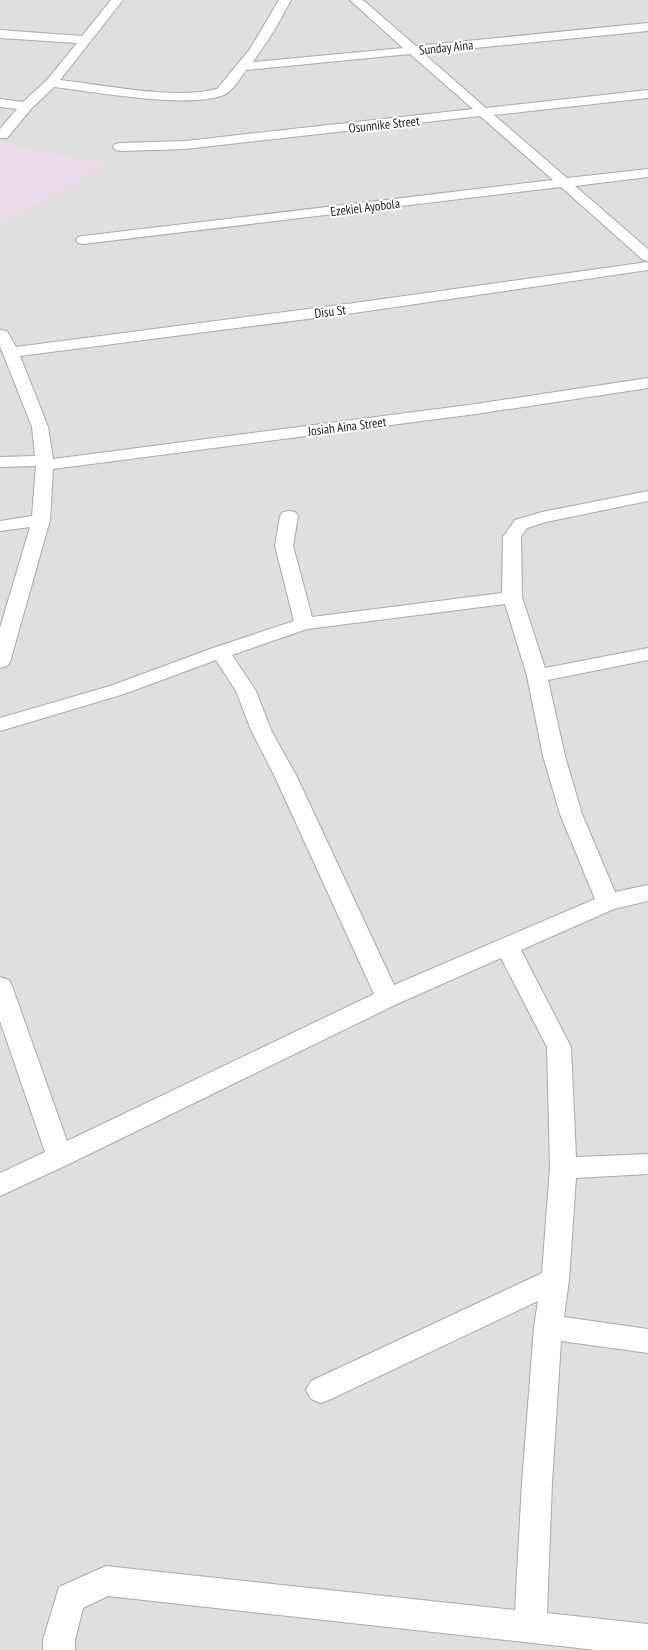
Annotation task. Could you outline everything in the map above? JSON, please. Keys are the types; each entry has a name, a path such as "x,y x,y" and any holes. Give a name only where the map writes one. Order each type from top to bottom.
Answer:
{"street":[{"path":"2,135 26,106 51,83 117,0"},
{"path":"51,83 200,97 221,92 243,67 266,36 285,0"},
{"path":"356,0 522,145 562,183 648,257"},
{"name":"Sunday Aina","path":"243,67 648,27"},
{"path":"0,34 85,40"},
{"name":"Osunnike Street","path":"120,147 185,145 648,94"},
{"path":"0,103 26,106"},
{"name":"Ezekiel Ayobola","path":"83,240 648,173"},
{"name":"Disu St","path":"11,352 354,308 648,266"},
{"path":"0,662 41,520 45,463 40,427 11,352 1,334"},
{"name":"Josiah Aina Street","path":"0,462 45,463 476,409 648,383"},
{"path":"608,902 571,814 554,756 537,676 512,597 512,537 521,524 542,517 648,496"},
{"path":"289,516 284,546 304,624"},
{"path":"0,526 41,520"},
{"path":"0,725 117,690 220,652 304,624 512,597"},
{"path":"220,652 246,691 261,730 286,777 307,826 388,998"},
{"path":"537,676 648,654"},
{"path":"0,1185 388,998 608,902 648,893"},
{"path":"507,946 559,1047 563,1168 556,1280 548,1327 537,1483 530,1626"},
{"path":"0,986 60,1157"},
{"path":"563,1168 648,1164"},
{"path":"321,1390 556,1280"},
{"path":"548,1327 648,1341"},
{"path":"59,1650 59,1640 70,1598 106,1581 648,1640"}],"shaded area":[{"path":"0,0 648,0 648,1650 0,1650 0,223 105,164 0,143"},
{"path":"0,143 105,164 0,223"}]}
